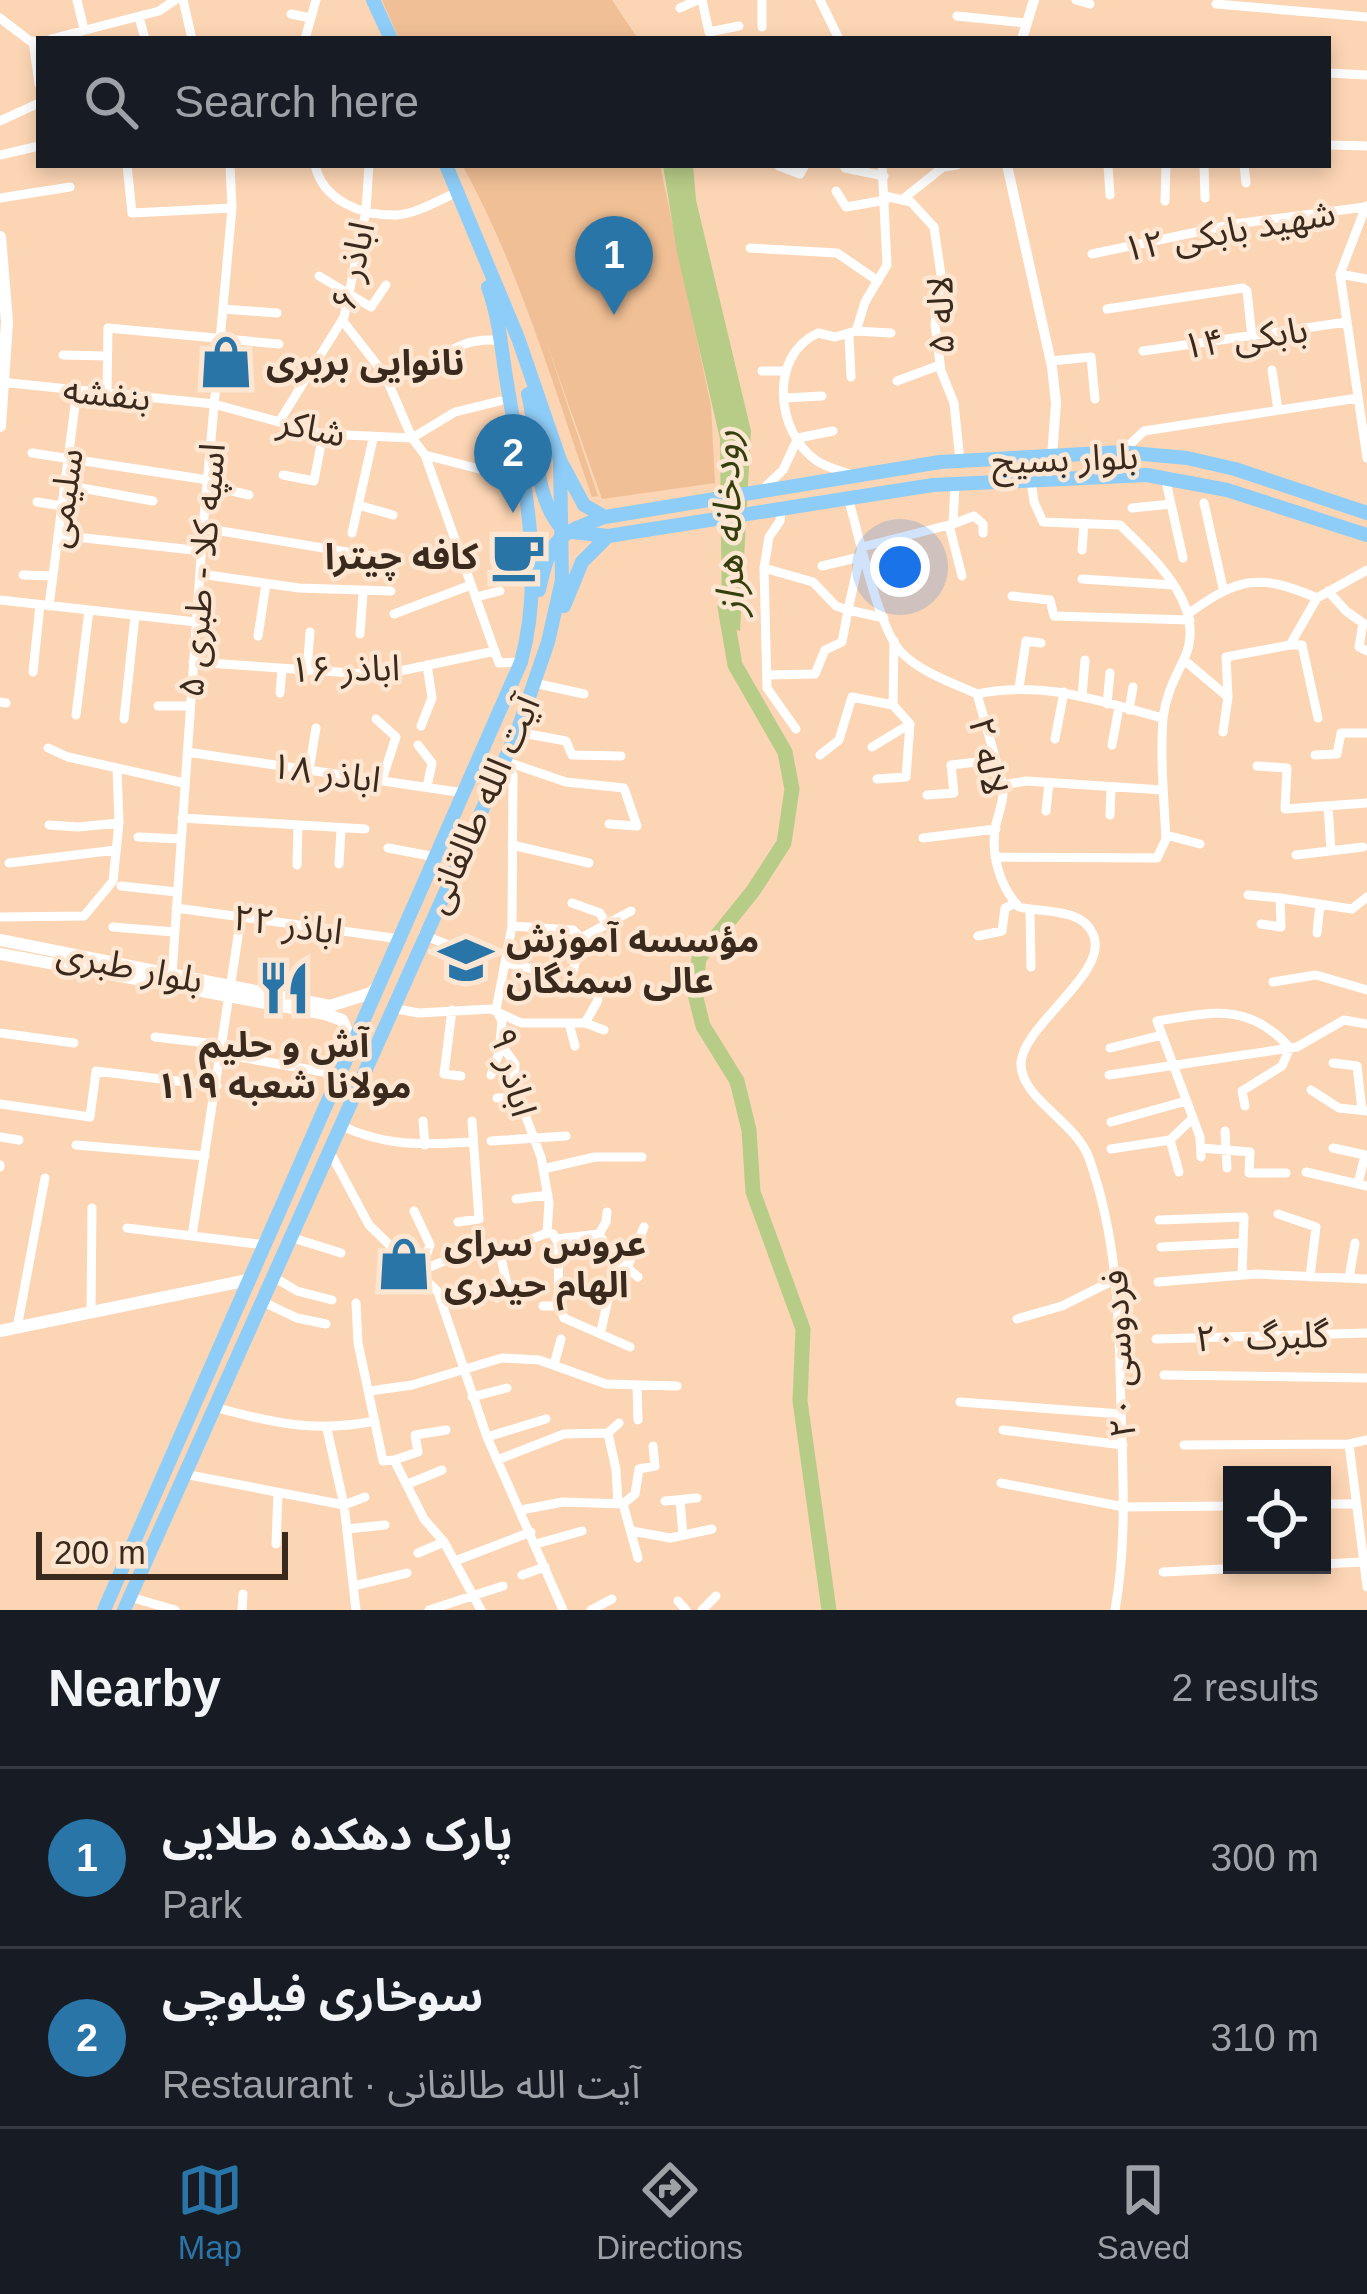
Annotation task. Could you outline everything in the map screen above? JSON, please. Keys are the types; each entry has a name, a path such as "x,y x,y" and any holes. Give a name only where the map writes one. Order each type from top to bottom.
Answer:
{"main road":[{"path":"370,0 387,36"},
{"path":"443,168 536,423 542,496 564,531 552,545 532,618"},
{"name":"آیت الله طالقانی","path":"127,1604 517,733 548,642 562,580 560,460 518,338 443,168"},
{"path":"0,237 0,426"},
{"name":"آیت الله طالقانی","path":"104,1610 521,662 532,618 532,556 503,341"},
{"name":"بلوار بسیج","path":"564,531 605,517 830,479 960,461 1121,452 1187,458 1235,469 1367,513"},
{"path":"560,460 584,505 605,517"},
{"path":"1229,491 1235,469"},
{"name":"بلوار بسیج","path":"564,531 608,536 955,484 1165,477 1229,491 1367,535"},
{"path":"830,479 819,492 841,500"},
{"path":"542,496 552,501 560,493"},
{"path":"548,642 582,562 608,536"},
{"path":"542,574 554,570 562,580"},
{"name":"بلوار طبری","path":"0,940 172,974 232,992"},
{"name":"بلوار طبری","path":"0,958 327,1010"},
{"path":"327,1010 370,993 381,983"},
{"path":"327,1010 342,1020 354,1047"},
{"path":"290,1189 296,1201 307,1196"},
{"path":"272,1229 285,1226 290,1237"},
{"path":"0,1331 248,1280"}],"street":[{"path":"77,0 84,29"},
{"path":"61,36 139,17 179,0 191,36"},
{"path":"306,36 316,0"},
{"path":"680,8 700,0 709,32 739,26"},
{"path":"762,0 762,27"},
{"path":"820,0 838,36"},
{"path":"1023,36 1034,0"},
{"path":"1076,0 1090,4"},
{"path":"1344,13 1346,0"},
{"path":"1216,4 1367,17"},
{"path":"291,14 311,18"},
{"path":"957,16 1026,23"},
{"path":"139,17 144,36"},
{"path":"2,21 36,42"},
{"path":"1331,73 1367,74"},
{"path":"0,121 36,104"},
{"path":"1331,145 1367,146"},
{"path":"0,155 36,147"},
{"path":"127,168 132,213 232,208"},
{"name":"اسپه کلا - طبری ۵","path":"172,974 203,528 232,208 230,168"},
{"path":"316,168 319,182 335,199 366,211 401,215 451,195"},
{"name":"اباذر ۶","path":"279,422 342,320 366,211 369,168"},
{"path":"845,168 883,171 887,265 852,334 851,376"},
{"path":"927,168 929,178"},
{"path":"836,191 846,207 903,199 942,168"},
{"path":"1008,168 1052,361 1056,404 1052,457"},
{"path":"1108,168 1110,195"},
{"path":"1165,201 1166,168"},
{"path":"1204,168 1205,198"},
{"path":"1244,168 1246,183"},
{"path":"0,198 70,187"},
{"name":"لاله ۵","path":"903,199 925,215 938,244 941,275 935,326 954,403 960,461"},
{"path":"1366,205 1340,274 1367,458"},
{"name":"شهید بابکی ۱۲","path":"1092,254 1235,224 1366,205"},
{"path":"750,248 837,253 878,281"},
{"path":"1340,274 1367,279"},
{"path":"319,276 371,307 386,285"},
{"path":"1107,308 1243,288 1252,338"},
{"path":"223,309 277,313"},
{"path":"817,315 818,333"},
{"path":"342,320 385,375 412,438 425,455 499,663 521,662"},
{"name":"بابکی ۱۴","path":"1143,351 1347,322"},
{"path":"107,393 108,328 280,344"},
{"path":"854,476 817,461 798,438 785,411 784,371 796,347 818,333 891,333"},
{"path":"430,370 441,355 469,342 503,341"},
{"path":"897,381 956,353"},
{"path":"63,355 107,356"},
{"path":"1052,361 1091,358 1095,399"},
{"path":"1272,370 1278,410"},
{"path":"762,371 784,371"},
{"name":"بنفشه","path":"3,383 214,404"},
{"name":"سلیمی","path":"33,672 52,576 77,390"},
{"path":"785,398 821,396"},
{"path":"1121,452 1144,431 1358,398"},
{"path":"412,438 455,412 500,401"},
{"name":"شاکر","path":"214,404 323,434 412,438"},
{"path":"798,438 833,431"},
{"path":"283,476 314,481 323,434"},
{"path":"758,494 783,470 798,438"},
{"path":"352,533 373,439"},
{"path":"32,453 207,482 249,495"},
{"path":"425,455 483,470 522,465"},
{"path":"1165,477 1183,558"},
{"path":"995,857 1156,858 1162,853 1166,835 1163,718 1174,674 1184,660 1190,617 1173,585 1120,525 1043,522 1031,481"},
{"path":"955,484 951,525 962,576"},
{"path":"65,485 153,500"},
{"path":"841,500 894,641 893,704"},
{"path":"37,502 62,506"},
{"path":"1204,503 1223,588"},
{"path":"1132,508 1171,504"},
{"path":"358,505 393,515"},
{"path":"781,510 769,537 764,568 767,688 796,729"},
{"path":"822,566 974,516 983,524 983,533"},
{"path":"1082,550 1084,524"},
{"path":"203,528 383,558"},
{"path":"58,535 202,551"},
{"path":"767,675 814,674 825,650 842,642 861,552"},
{"path":"764,568 813,582 836,606 884,618"},
{"path":"1290,645 1317,598 1367,569"},
{"path":"200,574 363,593 391,591"},
{"path":"23,575 52,576"},
{"path":"1082,579 1173,585"},
{"path":"1012,596 1049,600 1054,616 1190,617 1223,588 1278,581 1317,598"},
{"path":"258,636 266,584"},
{"path":"394,614 471,585"},
{"path":"476,597 500,591"},
{"path":"1328,591 1364,622 1359,647 1367,651"},
{"path":"360,634 363,593"},
{"path":"0,600 196,622"},
{"path":"76,715 89,610"},
{"path":"124,719 135,616"},
{"path":"307,671 310,632"},
{"path":"1019,688 1026,640 1041,643"},
{"name":"لاله ۲","path":"894,641 904,655 976,694 1003,785 995,857 1016,903"},
{"path":"1223,732 1226,657 1290,645 1302,645 1316,692 1318,718"},
{"name":"اباذر ۱۶","path":"193,662 381,675 495,651"},
{"path":"1082,697 1085,660"},
{"path":"1184,660 1228,697"},
{"path":"421,726 433,698 427,664"},
{"path":"280,693 282,669"},
{"path":"1110,673 1118,707 1112,745"},
{"path":"534,683 584,694"},
{"path":"1118,707 1133,687"},
{"path":"976,694 1019,688 1064,692 1163,718"},
{"path":"1055,739 1064,692"},
{"path":"820,755 838,740 853,698 893,704 910,724 906,777 877,779"},
{"path":"158,706 190,706"},
{"path":"376,719 396,737 382,780"},
{"path":"872,747 910,724"},
{"path":"309,770 316,728"},
{"path":"517,733 566,741 572,755 621,756"},
{"path":"1315,755 1337,754 1342,733 1367,733"},
{"path":"418,746 432,763 427,787"},
{"path":"48,748 184,783"},
{"name":"اباذر ۱۸","path":"187,752 464,793"},
{"path":"927,795 954,793 952,765 995,760"},
{"path":"504,761 539,776 624,788 637,826 609,824"},
{"name":"اباذر ۹","path":"504,761 513,775 512,926 496,1010 502,1021 502,1046 515,1064 518,1097 543,1169 559,1306"},
{"path":"1256,766 1287,768 1285,808 1367,803"},
{"path":"0,917 84,916 113,880 119,823 117,768"},
{"path":"1046,811 1049,783"},
{"path":"588,802 590,785"},
{"path":"1003,785 1163,790"},
{"path":"1110,815 1111,787"},
{"path":"1328,806 1331,851"},
{"path":"182,818 365,829"},
{"path":"50,825 119,823"},
{"path":"297,865 298,825"},
{"path":"339,864 341,828"},
{"path":"923,838 996,829"},
{"path":"1166,835 1200,844"},
{"path":"138,837 181,839"},
{"path":"512,845 589,863"},
{"path":"1296,855 1363,847"},
{"path":"388,848 436,857"},
{"path":"9,863 116,850"},
{"path":"121,886 177,892"},
{"path":"1248,895 1352,909 1367,898"},
{"path":"1261,924 1281,927 1280,898"},
{"path":"572,903 600,913 606,925"},
{"path":"978,936 1002,931 1005,908 1016,903 1030,909 1031,967"},
{"path":"1317,933 1319,904"},
{"name":"اباذر ۲۲","path":"176,908 400,939"},
{"name":"فردوسی ۲۰","path":"1030,909 1074,916 1092,931 1096,943 1074,986 1022,1052 1021,1066 1032,1092 1084,1143 1118,1278 1124,1559 1115,1610"},
{"path":"573,972 581,938 631,911"},
{"path":"192,1236 241,917"},
{"path":"512,926 573,930 581,938"},
{"path":"113,927 174,932"},
{"path":"423,935 484,959"},
{"path":"506,963 533,969"},
{"path":"1273,982 1316,975 1367,990"},
{"path":"585,1023 601,985"},
{"path":"391,1008 419,1013 496,1010 521,1023 585,1023 604,1030"},
{"path":"452,1010 444,1074 461,1076"},
{"path":"1286,1173 1249,1173 1250,1152 1201,1153 1157,1022 1213,1012 1251,1016 1274,1029 1290,1048"},
{"path":"1109,1075 1290,1048 1343,1020 1367,1024"},
{"path":"569,1023 575,1046"},
{"path":"0,1034 74,1042"},
{"path":"1110,1048 1162,1035"},
{"path":"155,1037 340,1075"},
{"path":"491,1075 502,1046"},
{"path":"1245,1106 1242,1091 1282,1066 1290,1048"},
{"path":"1311,1090 1339,1108 1364,1110 1358,1066 1333,1063"},
{"path":"0,1105 90,1117 96,1071 217,1086"},
{"path":"497,1098 518,1097"},
{"path":"1111,1122 1186,1101"},
{"path":"1111,1149 1170,1140 1193,1118"},
{"path":"423,1121 425,1145"},
{"path":"458,1222 479,1219 472,1121"},
{"path":"339,1125 369,1138 425,1145 472,1142"},
{"path":"1225,1131 1227,1168"},
{"path":"491,1141 566,1136"},
{"path":"0,1137 19,1140"},
{"path":"1170,1140 1179,1172"},
{"path":"76,1145 205,1156"},
{"path":"1306,1172 1363,1185 1365,1155 1333,1148"},
{"path":"328,1150 368,1225 420,1272 440,1299 487,1437 562,1606 544,1610"},
{"path":"543,1169 595,1156 643,1157"},
{"path":"17,1328 45,1178"},
{"path":"516,1199 548,1195"},
{"path":"91,1312 92,1208"},
{"path":"414,1210 430,1245 420,1272"},
{"path":"598,1234 607,1212"},
{"path":"1278,1214 1316,1226 1310,1276"},
{"path":"1159,1220 1244,1217 1241,1275"},
{"path":"627,1268 644,1227"},
{"path":"128,1228 265,1245"},
{"path":"501,1258 521,1243 598,1234"},
{"path":"598,1234 638,1277"},
{"path":"290,1237 340,1253"},
{"path":"1162,1247 1243,1243"},
{"path":"1349,1278 1355,1243"},
{"path":"420,1272 442,1260 493,1253 501,1258 507,1284 492,1295 440,1299"},
{"path":"601,1330 617,1259"},
{"path":"1158,1282 1241,1275 1367,1279"},
{"path":"272,1276 297,1291 332,1300"},
{"path":"1017,1319 1062,1306 1118,1278"},
{"path":"589,1290 611,1294"},
{"path":"261,1301 297,1318 326,1324"},
{"path":"356,1304 358,1342 383,1461 418,1452 416,1435 446,1430"},
{"path":"543,1306 559,1306 564,1318 601,1330 630,1347"},
{"name":"گلبرگ ۲۰","path":"1156,1340 1367,1333"},
{"path":"554,1365 561,1340"},
{"path":"370,1391 463,1372 502,1358 554,1365 606,1384 677,1386"},
{"path":"1164,1376 1367,1378"},
{"path":"637,1386 638,1420"},
{"path":"472,1397 507,1388"},
{"path":"960,1402 1121,1414"},
{"path":"214,1407 275,1424 327,1429 375,1421"},
{"path":"487,1437 546,1419"},
{"path":"497,1460 565,1434 608,1433 619,1424"},
{"path":"327,1429 344,1505 356,1610"},
{"path":"1004,1430 1123,1444"},
{"path":"608,1433 620,1504 638,1558"},
{"path":"1184,1445 1367,1440"},
{"path":"1348,1444 1367,1587"},
{"path":"521,1510 563,1502 620,1504 635,1493 639,1469 655,1466 653,1446"},
{"path":"394,1460 424,1520 444,1542 481,1610"},
{"path":"408,1484 442,1470"},
{"path":"184,1474 344,1505 365,1497"},
{"path":"1001,1483 1124,1508 1223,1506"},
{"path":"276,1544 278,1492"},
{"path":"665,1501 697,1498"},
{"path":"680,1499 683,1534"},
{"path":"1331,1504 1356,1504"},
{"path":"347,1529 385,1525"},
{"path":"632,1531 670,1538 712,1529"},
{"path":"536,1544 582,1531"},
{"path":"454,1561 531,1532"},
{"path":"418,1553 444,1542"},
{"path":"1331,1564 1363,1562"},
{"path":"522,1575 545,1567"},
{"path":"1163,1571 1223,1568"},
{"path":"353,1586 407,1573"},
{"path":"429,1610 503,1586"},
{"path":"242,1610 243,1594"},
{"path":"702,1610 716,1596"},
{"path":"591,1610 612,1598"},
{"path":"127,1604 175,1610"}],"shaded area":[{"path":"382,0 612,0 636,36 398,36"},
{"path":"464,168 661,168 711,406 715,483 602,499 544,335 598,496 592,497 518,285"}],"water":[{"path":"663,168 693,168 696,200 751,431 740,631 722,625 720,439 677,252"}],"waterway":[{"name":"رودخانه هراز","path":"725,607 735,665 785,752 792,789 784,843 753,891 699,958 695,994 703,1026 737,1081 749,1130 753,1192 803,1329 800,1401 829,1610"}],"place":[{"name":"پارک دهکده طلایی","path":"614,315"},
{"name":"نانوایی بربری","path":"226,362"},
{"name":"سوخاری فیلوچی","path":"513,513"},
{"name":"کافه چیترا","path":"518,556"},
{"name":"مؤسسه آموزش عالی سمنگان","path":"466,960"},
{"name":"آش و حلیم مولانا شعبه ۱۱۹","path":"284,988"},
{"name":"عروس سرای الهام حیدری","path":"404,1264"}]}
